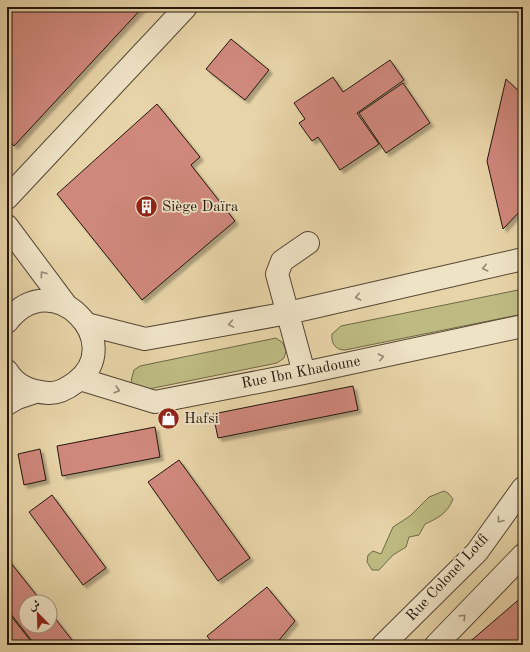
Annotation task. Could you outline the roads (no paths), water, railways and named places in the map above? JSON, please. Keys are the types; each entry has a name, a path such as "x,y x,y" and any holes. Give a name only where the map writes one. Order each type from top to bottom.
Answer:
{"street":[{"path":"7,198 186,7"},
{"path":"7,226 66,305"},
{"path":"304,373 276,274 282,261 308,243"},
{"path":"86,324 145,339 288,313 523,259"},
{"path":"7,321 16,312 28,305 53,301 66,305 78,313 86,324 91,335 93,346 87,369 80,379 67,388 51,393 35,392 21,386 7,371"},
{"name":"Rue Ibn Khadoune","path":"80,379 155,402 304,373 523,326"},
{"path":"7,404 35,392"},
{"name":"Rue Colonel Lotfi","path":"383,645 477,552 523,488"},
{"path":"436,645 523,555"}],"place":[{"name":"Siège Daïra","path":"146,207"},
{"name":"Hafsi","path":"169,419"}]}
